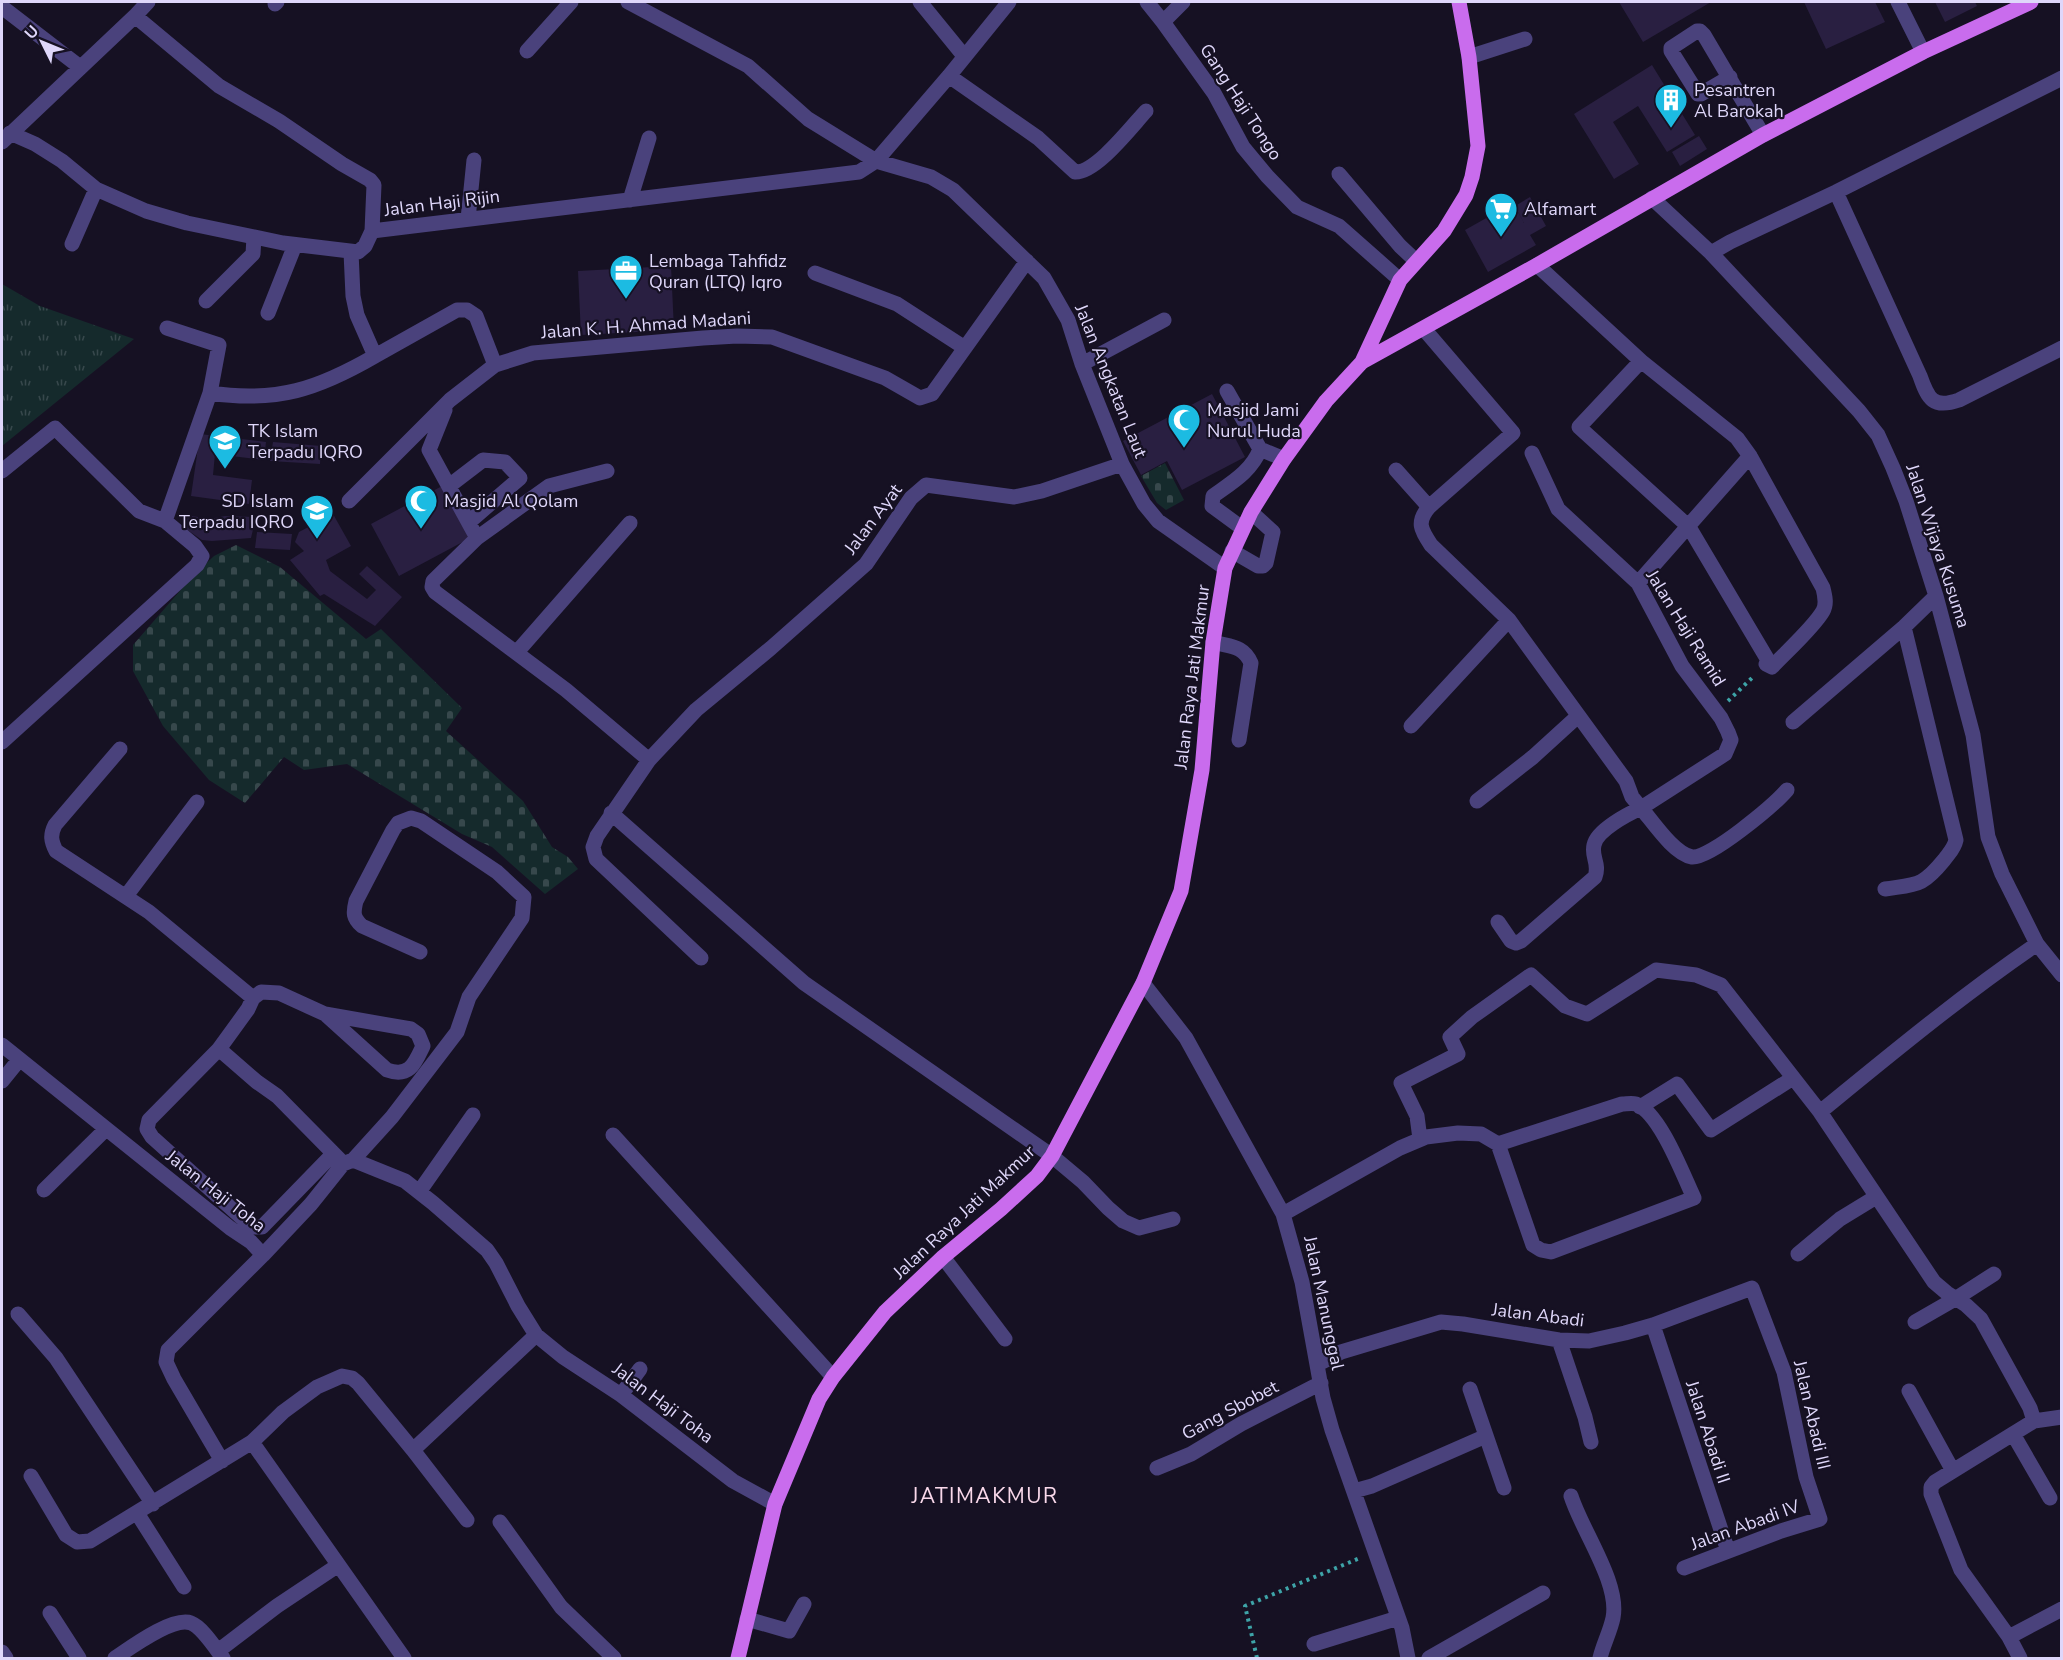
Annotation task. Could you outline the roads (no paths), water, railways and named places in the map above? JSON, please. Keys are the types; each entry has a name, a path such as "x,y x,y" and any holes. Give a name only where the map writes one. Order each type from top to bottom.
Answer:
{"main road":[{"path":"1362,362 1401,280 1444,231 1466,195 1472,177 1478,146 1469,57 1459,2"},
{"name":"Jalan Raya Jati Makmur","path":"738,1659 775,1504 819,1399 833,1377 885,1312 1037,1176 1052,1156 1143,983 1181,891 1202,770 1213,642 1225,568 1251,512 1284,459 1326,400 1362,362 1763,135 1923,52 2031,2"}],"street":[{"path":"5,136 148,2"},
{"path":"527,51 571,2"},
{"name":"Jalan Angkatan Laut","path":"628,2 748,66 808,119 876,161 931,177 953,190 1028,261 1044,278 1068,321 1082,364 1122,464 1144,504 1158,521 1225,568"},
{"path":"920,2 964,56"},
{"path":"876,161 950,76 1009,2"},
{"name":"Gang Haji Tongo","path":"1147,2 1214,93 1243,147 1267,177 1297,207 1339,226 1401,280"},
{"path":"1163,22 1183,2"},
{"path":"1898,2 1923,52"},
{"path":"2,7 80,68"},
{"path":"135,16 219,86 279,120 342,164 370,180 374,185 372,231"},
{"path":"1469,57 1525,39"},
{"path":"950,76 1038,138 1076,172 1086,170 1105,155 1146,111"},
{"path":"1730,78 1763,135"},
{"path":"1711,254 1730,242 1836,192 2061,78"},
{"path":"5,136 35,144 62,160 96,189 146,211 187,223 254,237 351,252 353,297 357,315 375,356"},
{"path":"630,200 650,138"},
{"path":"468,219 474,160"},
{"name":"Jalan Haji Rijin","path":"351,252 358,252 365,246 372,231 859,172 876,161"},
{"path":"1339,174 1400,246 1416,261"},
{"path":"72,244 96,189"},
{"path":"1836,192 1926,393 1935,402 1946,404 1959,399 2061,348"},
{"name":"Jalan Wijaya Kusuma","path":"1652,198 1711,254 1859,411 1878,435 1906,501 1936,596 1973,735 1988,837 2001,874 2037,944 2061,975"},
{"path":"206,300 253,254 254,237"},
{"path":"268,313 295,245"},
{"name":"Jalan K. H. Ahmad Madani","path":"349,501 450,400 495,365 533,353 703,338 772,337 885,378 920,398 932,394 1028,261"},
{"path":"1537,265 1641,361 1737,438 1750,456 1826,597 1824,610 1769,665 1689,527 1580,426 1641,361"},
{"path":"815,273 897,304 965,348"},
{"path":"210,393 240,398 290,393 318,386 458,310 467,310 476,316 495,365"},
{"path":"1082,364 1164,320"},
{"path":"165,521 210,393 219,345 167,328"},
{"path":"1424,328 1513,433 1423,514 1420,522 1431,545 1509,620 1626,781 1632,798 1678,850 1691,857 1700,856 1721,846 1787,790"},
{"path":"1227,391 1260,449 1284,459"},
{"path":"450,400 429,450 477,538"},
{"path":"2,471 56,428 139,511 165,521 195,546 201,556 197,565 2,742"},
{"path":"1242,528 1212,506 1214,496 1248,470 1260,449"},
{"name":"Jalan Haji Ramid","path":"1498,922 1511,941 1516,943 1521,941 1595,877 1598,869 1593,845 1604,831 1725,754 1731,740 1717,712 1682,666 1638,583 1558,509 1532,453"},
{"path":"1638,583 1750,456"},
{"path":"448,486 483,460 505,462 520,478 469,522"},
{"name":"Jalan Ayat","path":"701,958 596,859 593,847 597,836 649,760 696,710 771,648 866,564 911,498 926,485 1014,497 1042,491 1122,464"},
{"path":"1395,470 1429,507"},
{"path":"607,471 549,486 477,538 433,581 432,588 567,690 649,760"},
{"path":"1232,551 1258,566 1266,563 1273,532 1251,512"},
{"path":"517,652 630,523"},
{"path":"1793,722 1904,627 1936,596"},
{"path":"1411,726 1509,620"},
{"path":"1885,889 1921,883 1930,877 1954,847 1956,840 1904,627"},
{"path":"1213,642 1241,649 1246,652 1251,663 1239,740"},
{"path":"1477,801 1533,757 1578,716"},
{"path":"120,749 80,794 51,833 56,851 149,912 253,998"},
{"path":"126,897 197,802"},
{"path":"611,813 804,983 1052,1156 1123,1221 1139,1228 1173,1219"},
{"path":"326,1014 387,1070 396,1073 408,1070 423,1046 418,1034 411,1029 326,1014 279,993 261,992 253,998 248,1009 219,1049 149,1120 147,1129 152,1137 252,1227 262,1227 392,1117 457,1032 470,997 522,918 524,897 498,872 421,821 411,818 398,823 356,901 353,913 356,921 362,926 420,952"},
{"path":"1820,1112 1989,977 2037,944"},
{"path":"1420,1139 1417,1116 1401,1083 1458,1054 1450,1037 1472,1017 1532,975 1565,1006 1587,1014 1656,970 1696,975 1721,985 1820,1112 1934,1282 1981,1319 2030,1408 2034,1421"},
{"name":"Jalan Manunggal","path":"1143,983 1186,1038 1283,1214 1302,1282 1332,1430 1398,1618 1408,1659"},
{"name":"Jalan Haji Toha","path":"2,1045 230,1228 251,1242 263,1255 310,1204 343,1159 405,1181 487,1250 536,1335 564,1357 621,1395 733,1480 775,1504"},
{"path":"219,1049 257,1082 278,1096 343,1159"},
{"path":"2,1081 19,1060"},
{"path":"1640,1107 1677,1084 1711,1130 1793,1078"},
{"path":"1283,1214 1400,1148 1426,1137 1458,1133 1481,1134 1498,1144 1533,1245 1541,1250 1551,1252 1694,1198 1667,1140 1647,1111 1634,1103 1622,1104 1498,1144"},
{"path":"419,1192 473,1115"},
{"path":"44,1190 106,1129"},
{"path":"613,1135 833,1377"},
{"path":"1798,1254 1840,1219 1876,1197"},
{"path":"222,1461 174,1379 166,1362 168,1350 263,1255"},
{"path":"944,1257 1005,1339"},
{"path":"1915,1322 1994,1274"},
{"name":"Jalan Abadi","path":"1318,1364 1341,1352 1441,1322 1559,1340 1589,1341 1653,1325 1752,1288"},
{"name":"Jalan Abadi III","path":"1752,1288 1784,1372 1806,1477 1820,1519"},
{"path":"18,1314 56,1358 153,1504"},
{"name":"Jalan Abadi II","path":"1653,1325 1728,1551"},
{"path":"413,1450 536,1335"},
{"path":"1559,1340 1591,1442"},
{"path":"621,1395 640,1369"},
{"path":"31,1476 66,1535 76,1542 90,1541 252,1442 283,1412 317,1387 346,1376 362,1387 467,1520"},
{"name":"Gang Sbobet","path":"1157,1468 1191,1454 1241,1424 1321,1383"},
{"path":"1470,1389 1504,1488"},
{"path":"1910,1391 1953,1471"},
{"path":"2020,1659 2008,1637 1961,1570 1931,1494 1931,1487 1935,1482 2034,1421 2061,1418"},
{"path":"2013,1434 2050,1498"},
{"path":"1354,1491 1372,1486 1486,1436"},
{"path":"252,1442 404,1659"},
{"path":"1571,1496 1610,1585 1613,1599 1613,1617 1600,1659"},
{"path":"137,1513 184,1587"},
{"name":"Jalan Abadi IV","path":"1684,1568 1780,1531 1820,1519"},
{"path":"500,1522 561,1607 614,1659"},
{"path":"115,1659 137,1644 179,1622 191,1623 204,1633 220,1655 277,1606 337,1566"},
{"path":"1429,1659 1543,1593"},
{"path":"747,1619 789,1631 804,1604"},
{"path":"2008,1637 2061,1609"},
{"path":"50,1613 79,1659"},
{"path":"1314,1644 1398,1618"},
{"path":"2,1652 6,1659"}],"place":[{"name":"Pesantren Al Barokah","path":"1671,129"},
{"name":"Alfamart","path":"1501,238"},
{"name":"Lembaga Tahfidz Quran (LTQ) Iqro","path":"626,300"},
{"name":"Masjid Jami Nurul Huda","path":"1184,449"},
{"name":"TK Islam Terpadu IQRO","path":"225,470"},
{"name":"Masjid Al Qolam","path":"421,530"},
{"name":"SD Islam Terpadu IQRO","path":"317,540"}],"district":[{"name":"JATIMAKMUR","path":"985,1496"}]}
